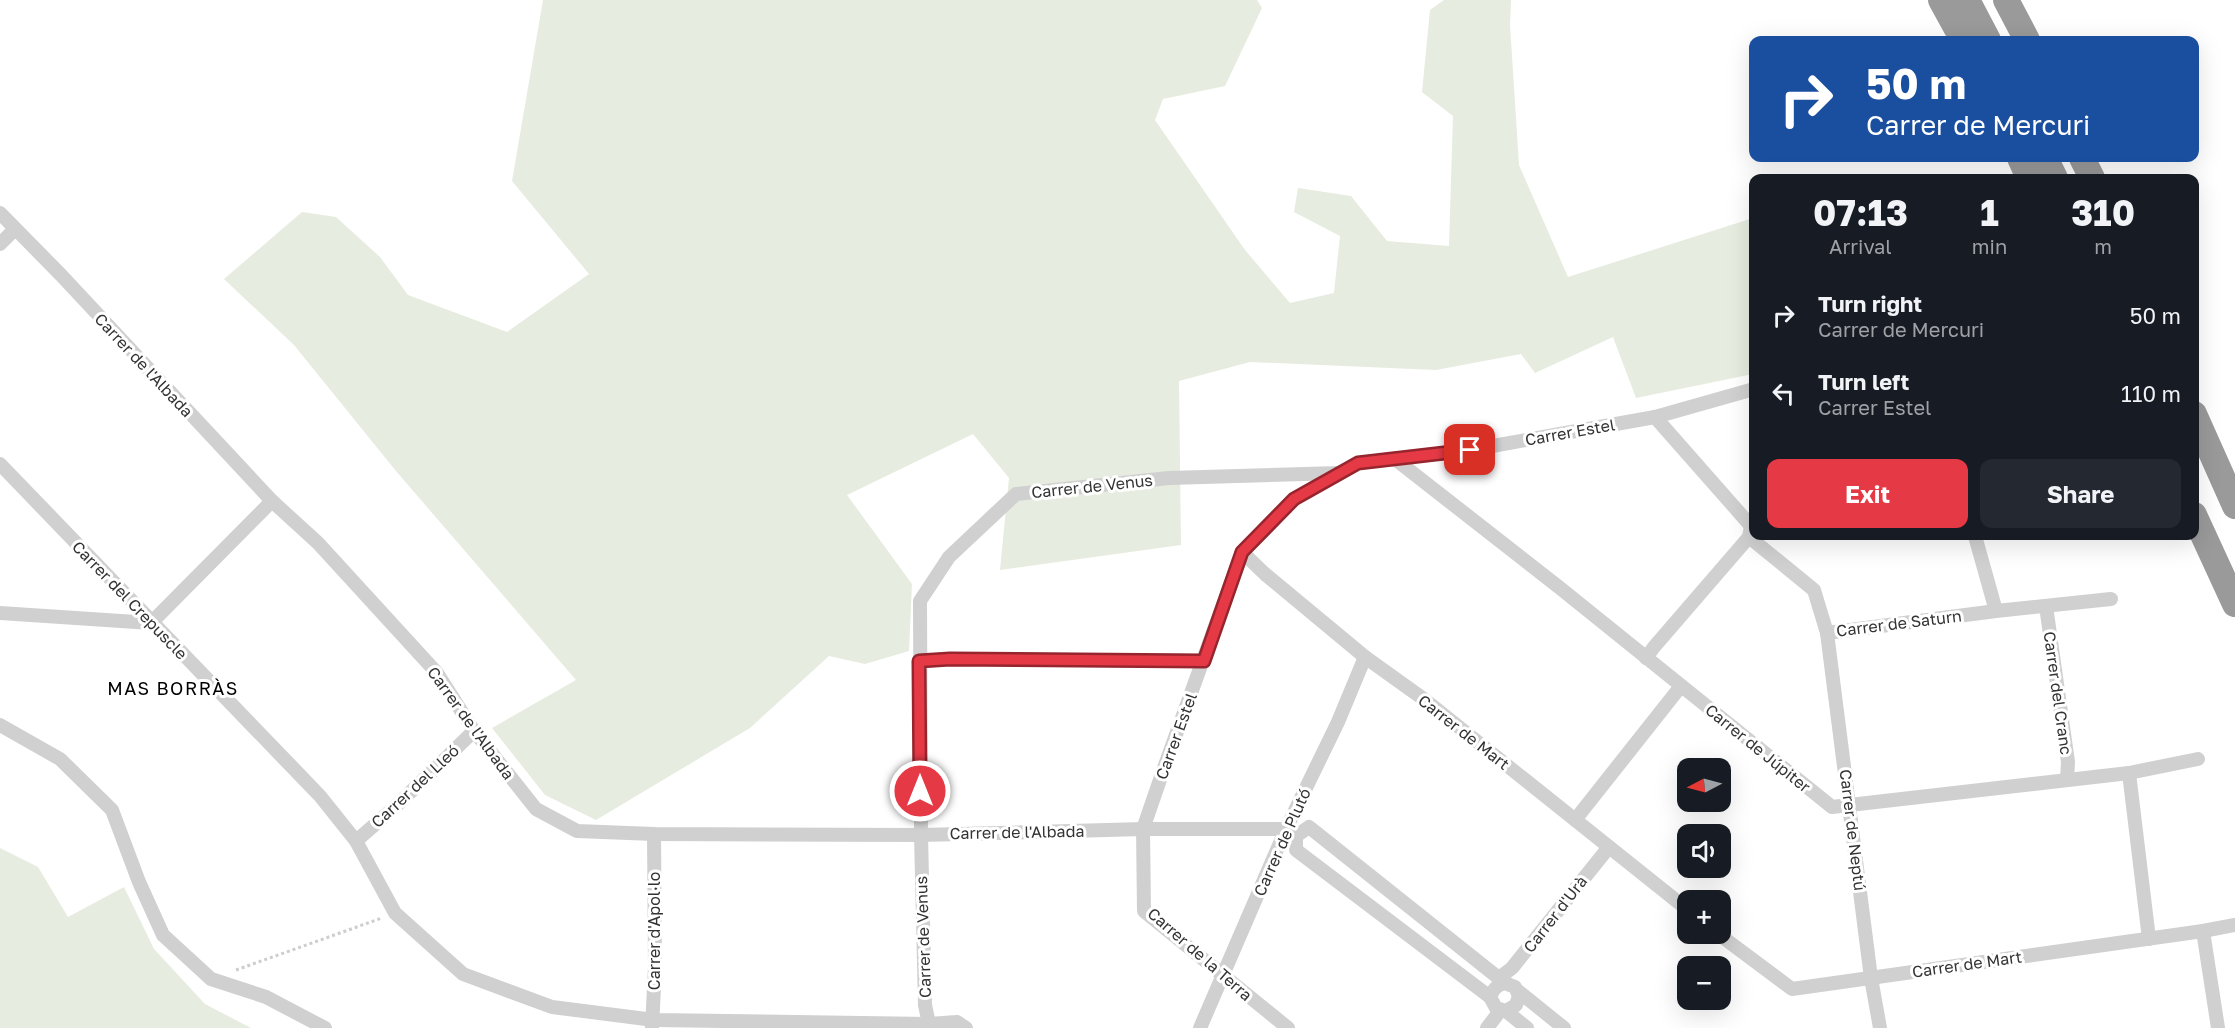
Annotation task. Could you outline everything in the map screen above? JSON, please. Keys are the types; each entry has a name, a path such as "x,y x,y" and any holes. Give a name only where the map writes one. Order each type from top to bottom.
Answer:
{"highway":[{"path":"1941,0 1961,36"},
{"path":"1967,0 1986,36"},
{"path":"2008,0 2025,36"},
{"path":"2199,425 2235,506"},
{"path":"2199,526 2235,604"}],"street":[{"name":"Carrer de l'Albada","path":"0,213 272,501 318,543 437,673 474,731 536,810 577,831 654,834 921,835 1143,829 1291,833 1309,827 1502,980"},
{"path":"0,244 15,229"},
{"name":"Carrer Estel","path":"1143,829 1242,552 1294,499 1358,463 1470,450 1655,417 1749,390"},
{"name":"Carrer de Saturn","path":"1655,417 1749,524"},
{"name":"Carrer de Júpiter","path":"1395,459 1832,807 2129,773 2198,759"},
{"name":"Carrer del Crepuscle","path":"0,464 320,796 356,841 395,913 462,974 552,1006 653,1024 929,1024 957,1022 966,1028"},
{"name":"Carrer de Venus","path":"929,1024 925,1005 921,835 920,602 949,556 1017,494 1169,478 1341,472"},
{"path":"0,613 151,622 272,501"},
{"path":"1646,658 1749,537"},
{"name":"Carrer de Saturn","path":"1753,540 1814,590 1827,633 2111,599"},
{"path":"1976,540 1996,611"},
{"name":"Carrer de Mart","path":"1242,552 1365,657 1425,700 1677,901"},
{"name":"Carrer del Cranc","path":"2046,606 2068,762 2067,780"},
{"name":"Carrer de Neptú","path":"1827,633 1871,978 1880,1028"},
{"name":"Carrer de Plutó","path":"1200,1028 1291,833 1365,657"},
{"path":"919,661 950,659 1204,661"},
{"path":"1575,820 1681,686"},
{"path":"0,724 60,759 112,810 139,882 163,935 211,979 266,997 325,1028"},
{"name":"Carrer del Lleó","path":"356,841 474,731"},
{"path":"2129,773 2149,939"},
{"name":"Carrer de la Terra","path":"1143,829 1144,911 1288,1028"},
{"path":"1291,833 1296,850 1490,997 1493,1004 1527,1028"},
{"name":"Carrer d'Apol·lo","path":"653,1024 656,967 654,834"},
{"name":"Carrer d'Urà","path":"1502,980 1609,847"},
{"name":"Carrer de Mart","path":"1731,943 1792,989 2203,932 2235,925"},
{"path":"2203,932 2218,1028"},
{"path":"1490,997 1502,980 1515,987 1564,1028"},
{"path":"1487,1028 1503,1011 1516,1005 1519,1001 1518,991"}],"path":[{"path":"211,979 395,913"}],"shaded area":[{"path":"543,0 1257,0 1262,8 1225,86 1163,99 1155,120 1245,250 1290,303 1334,293 1340,236 1294,212 1298,188 1351,196 1387,241 1449,246 1453,116 1422,92 1430,10 1444,0 1511,0 1510,25 1519,165 1568,277 1749,219 1749,375 1636,398 1613,337 1535,373 1521,354 1436,370 1250,362 1179,381 1181,545 1000,570 1009,478 973,434 847,495 912,584 909,651 865,664 829,656 750,728 596,820 545,795 492,728 576,680 396,471 294,345 224,279 302,212 336,217 380,257 408,295 507,332 589,274 512,181"},
{"path":"0,848 38,867 68,917 124,887 154,949 205,1004 251,1028 0,1028"}],"district":[{"name":"MAS BORRÀS","path":"173,689"}],"route":[{"path":"920,791 919,661 950,659 1204,661 1242,552 1294,499 1358,463 1470,450"}]}
